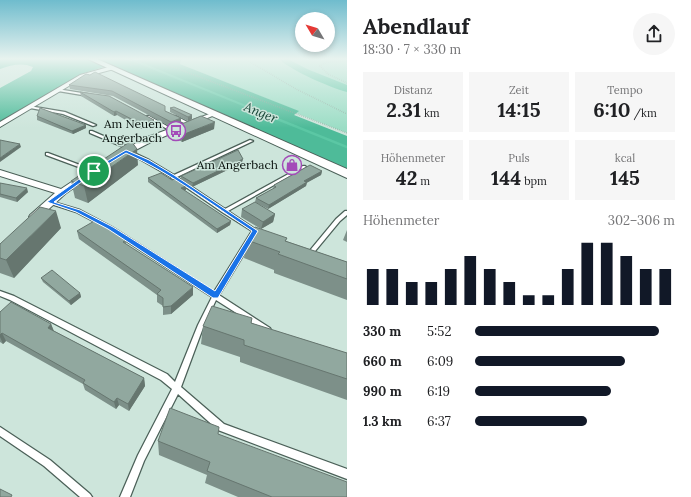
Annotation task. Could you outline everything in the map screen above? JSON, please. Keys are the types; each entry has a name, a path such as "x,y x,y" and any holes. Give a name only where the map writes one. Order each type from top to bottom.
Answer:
{"street":[{"path":"0,125 71,82"},
{"path":"143,82 347,174"},
{"path":"115,157 172,130 214,114"},
{"path":"26,224 62,192 96,169"},
{"path":"0,173 62,192"}],"lane":[{"path":"58,90 96,96"},
{"path":"30,107 64,113 94,125"},
{"path":"142,115 172,130"},
{"path":"172,116 189,124"},
{"path":"90,132 129,150 173,176 255,231 255,236 216,296 201,325 177,388 141,458 125,497"},
{"path":"173,176 251,141"},
{"path":"47,154 96,169"},
{"path":"224,211 304,167"},
{"path":"50,202 78,211 110,228 274,334"},
{"path":"300,255 310,259 338,220 347,212"},
{"path":"0,293 164,377 221,428 347,474"},
{"path":"0,431 48,463 87,497"}],"path":[{"path":"214,82 347,134"},
{"path":"284,82 347,114"}],"shaded area":[{"path":"11,82 67,82 0,123 0,88"},
{"path":"149,82 226,82 299,111 294,115 347,136 347,170"},
{"path":"226,82 347,82 347,133 296,113 298,111"},
{"path":"321,82 340,82 347,85 347,92"}],"building":[{"path":"73,82 116,82 165,106 165,111 181,118 171,122 112,91 69,85"},
{"path":"80,92 109,96 154,120 141,124 116,111 114,112"},
{"path":"174,107 192,115 188,117 170,108"},
{"path":"40,108 86,125 72,131 37,116"},
{"path":"201,116 215,122 182,135 172,128"},
{"path":"0,140 20,144 0,158"},
{"path":"131,141 137,149 84,186 71,181"},
{"path":"238,150 243,159 193,183 181,176"},
{"path":"310,165 322,171 304,181 307,182 269,205 256,198 276,187 274,185"},
{"path":"161,173 186,186 181,188 231,221 217,229 148,178"},
{"path":"0,183 27,188 16,198 0,194"},
{"path":"255,202 275,214 263,222 242,209"},
{"path":"40,207 56,211 6,260 0,258 0,244"},
{"path":"96,220 126,240 123,242 193,287 171,306 163,307 163,298 157,294 161,290 77,231"},
{"path":"255,227 287,238 285,241 347,262 347,279 278,254 280,252 247,240"},
{"path":"52,270 80,293 69,301 41,278"},
{"path":"11,302 51,324 48,328 144,378 128,404 117,398 114,402 83,383 85,380 2,333 0,335 0,312"},
{"path":"212,306 252,318 251,323 347,353 347,379 244,345 244,340 203,326"},
{"path":"170,408 219,427 218,434 347,482 347,497 272,497 207,471 210,462 158,441"},
{"path":"0,489 12,495 11,497 0,497"}],"waterway":[{"name":"Anger","path":"187,82 248,107"},
{"name":"Anger","path":"245,106 347,147"}],"place":[{"name":"Am Neuen Angerbach","path":"176,131"},
{"name":"Am Angerbach","path":"292,165"}],"route":[{"path":"126,151 173,176 255,231 216,296 110,228 78,211 50,202 62,192 94,171 126,151"}]}
